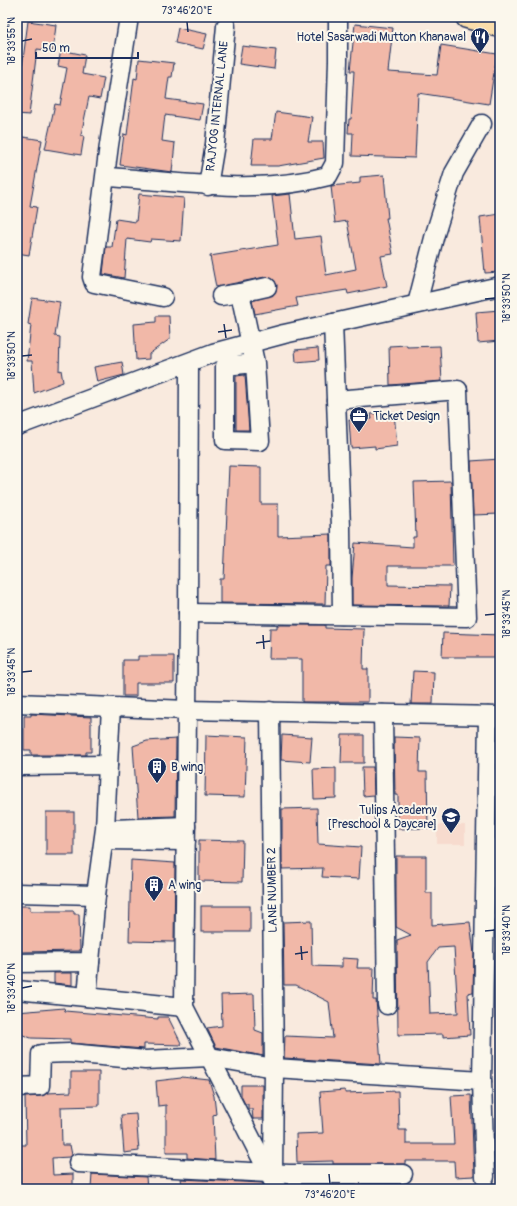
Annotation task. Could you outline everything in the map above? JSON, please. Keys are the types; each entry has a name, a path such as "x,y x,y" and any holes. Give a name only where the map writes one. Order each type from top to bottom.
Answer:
{"main road":[{"path":"467,17 500,26"}],"street":[{"path":"129,17 109,145 92,277 94,283 164,297"},
{"name":"RAJYOG INTERNAL LANE","path":"106,177 208,186 260,186 309,181 328,176 335,163 338,17"},
{"name":"RAJYOG INTERNAL LANE","path":"208,186 214,144 226,26"},
{"path":"417,304 435,234 454,173 482,124"},
{"path":"17,426 213,353 333,323 500,286"},
{"path":"221,296 267,287"},
{"path":"240,293 255,363"},
{"path":"333,323 341,527 342,615"},
{"path":"189,363 184,1007 273,1178"},
{"path":"188,613 467,618 458,390 336,400"},
{"path":"17,704 187,710 494,716 492,976 482,1081 485,1177"},
{"path":"87,997 96,895 105,834 111,707"},
{"name":"LANE NUMBER 2","path":"270,711 274,1068 273,1178"},
{"path":"383,714 387,1005"},
{"path":"17,766 108,766"},
{"path":"105,834 186,834"},
{"path":"17,894 96,895"},
{"path":"17,963 90,962"},
{"path":"17,990 184,1007"},
{"path":"17,1087 40,1086 41,1054 77,1054 145,1060 210,1057 274,1068 482,1081"},
{"path":"78,1164 273,1178 403,1174"}],"shaded area":[{"name":"Tulips Academy [Preschool & Daycare]","path":"437,825 465,825 465,844 437,844"}],"building":[{"path":"28,21 56,25 53,51 37,49 29,115 17,114 17,66 22,67"},
{"path":"355,24 393,28 388,72 437,75 441,45 497,54 489,104 418,93 415,158 352,156 353,133 348,133 349,119 351,119 354,71 350,71"},
{"path":"178,28 207,34 203,49 175,43"},
{"path":"242,46 276,50 274,69 239,64"},
{"path":"61,50 85,55 82,74 104,78 100,99 89,97 81,135 84,136 81,155 45,149 55,104 60,105 67,68 58,66"},
{"path":"139,59 174,63 172,77 169,77 166,99 203,104 200,120 165,115 162,141 175,143 172,172 120,165 124,134 127,135 134,78 137,79"},
{"path":"276,112 312,117 308,142 323,142 324,158 278,166 251,166 254,139 272,139"},
{"path":"17,136 42,140 30,206 37,207 29,255 17,253"},
{"path":"384,175 388,218 386,218 393,254 381,256 387,286 348,294 347,290 296,298 298,306 255,314 252,301 274,294 277,285 274,280 265,277 216,287 210,256 278,245 272,196 290,194 295,239 321,236 326,275 356,269 347,221 335,223 331,186 360,183 360,177"},
{"path":"139,194 184,198 181,241 151,239 150,242 127,239 124,278 103,274 106,247 112,247 116,219 136,222"},
{"path":"500,214 500,272 485,273 480,217"},
{"path":"32,298 60,302 55,336 60,337 59,371 61,370 63,382 34,393 32,361 27,361 31,325 28,324"},
{"path":"500,310 500,341 478,343 476,312"},
{"path":"156,316 169,316 170,339 149,354 149,359 136,360 134,324 156,322"},
{"path":"407,345 407,347 440,346 442,381 390,385 389,346"},
{"path":"318,348 319,360 296,362 295,350"},
{"path":"122,362 124,375 97,382 94,367"},
{"path":"245,375 249,430 236,430 236,376"},
{"path":"394,412 397,446 375,449 375,446 351,448 349,420 372,419 371,414"},
{"path":"500,459 500,514 473,515 471,461"},
{"path":"229,466 261,467 261,504 278,504 278,536 331,534 331,566 326,566 325,604 220,603 220,579 224,579"},
{"path":"451,481 453,566 388,566 388,585 450,586 449,606 352,605 352,578 355,543 413,547 413,537 416,537 414,482"},
{"path":"277,625 325,625 325,628 364,629 363,669 368,669 368,702 302,702 302,659 269,659 270,628 277,628"},
{"path":"443,633 500,635 500,657 442,657"},
{"path":"138,656 174,656 174,683 136,683 136,696 123,696 123,660 138,660"},
{"path":"413,671 434,672 433,704 411,704"},
{"path":"31,714 91,717 91,752 86,752 86,755 31,755 31,750 24,750 24,716 31,716"},
{"path":"206,735 247,737 245,797 205,796"},
{"path":"282,735 312,737 310,762 281,760"},
{"path":"342,735 364,735 364,763 341,763"},
{"path":"394,737 420,738 419,772 427,772 428,828 398,829 398,795 395,795"},
{"name":"B wing","path":"176,739 175,816 138,817 133,746 147,741"},
{"path":"362,767 373,767 374,795 363,796"},
{"path":"336,768 336,798 314,799 313,769"},
{"path":"317,808 318,844 361,847 359,879 322,877 323,868 282,869 282,809"},
{"path":"46,812 74,812 74,855 46,855"},
{"path":"199,840 243,841 242,882 199,881"},
{"path":"396,856 426,856 426,893 432,893 432,925 470,922 474,954 473,992 468,993 470,1035 443,1037 443,1034 398,1035 397,940 411,935 396,927","holes":["454,947 458,1013 430,1014 428,962 438,948"]},
{"name":"A wing","path":"131,860 175,863 174,942 129,941"},
{"path":"20,906 30,906 30,911 74,911 74,914 79,914 80,951 20,952 20,950 17,950 17,915 20,915"},
{"path":"201,906 250,906 250,932 201,932"},
{"path":"311,921 312,966 342,967 342,958 358,959 357,968 374,968 373,1000 376,1000 381,1064 284,1058 285,1036 333,1038 329,1002 296,985 284,985 283,922"},
{"path":"54,973 72,973 72,985 54,983"},
{"path":"254,994 255,1030 263,1033 263,1056 216,1047 207,1028 222,1026 221,995"},
{"path":"64,1008 65,1011 158,1019 158,1017 168,1017 182,1045 144,1044 144,1049 70,1043 70,1039 31,1038 18,1033 17,1012"},
{"path":"71,1072 99,1072 99,1106 61,1107 62,1145 70,1145 72,1155 70,1157 52,1158 53,1175 73,1174 73,1189 17,1189 17,1167 21,1170 18,1145 26,1145 25,1097 41,1096 47,1093 71,1092"},
{"path":"182,1077 209,1080 214,1096 216,1114 213,1115 215,1160 187,1158 187,1153 166,1153 166,1105 158,1106 156,1081"},
{"path":"241,1085 263,1085 263,1119 253,1119 252,1109 248,1109 248,1104 245,1104 241,1096"},
{"path":"345,1090 345,1093 398,1091 399,1130 406,1130 406,1144 454,1144 451,1096 471,1095 474,1176 455,1177 454,1161 405,1161 405,1164 333,1164 333,1161 297,1162 296,1134 323,1133 320,1092"},
{"path":"136,1114 139,1151 124,1153 121,1115"},
{"path":"92,1174 146,1177 147,1189 91,1189"},
{"path":"181,1179 262,1183 265,1189 183,1189"},
{"path":"333,1184 397,1184 397,1189 333,1189"}],"place":[{"name":"Hotel Sasarwadi Mutton Khanawal","path":"480,54"},
{"name":"Ticket Design","path":"359,433"},
{"name":"B wing","path":"157,784"},
{"name":"Tulips Academy [Preschool & Daycare]","path":"451,834"},
{"name":"A wing","path":"154,902"}]}
